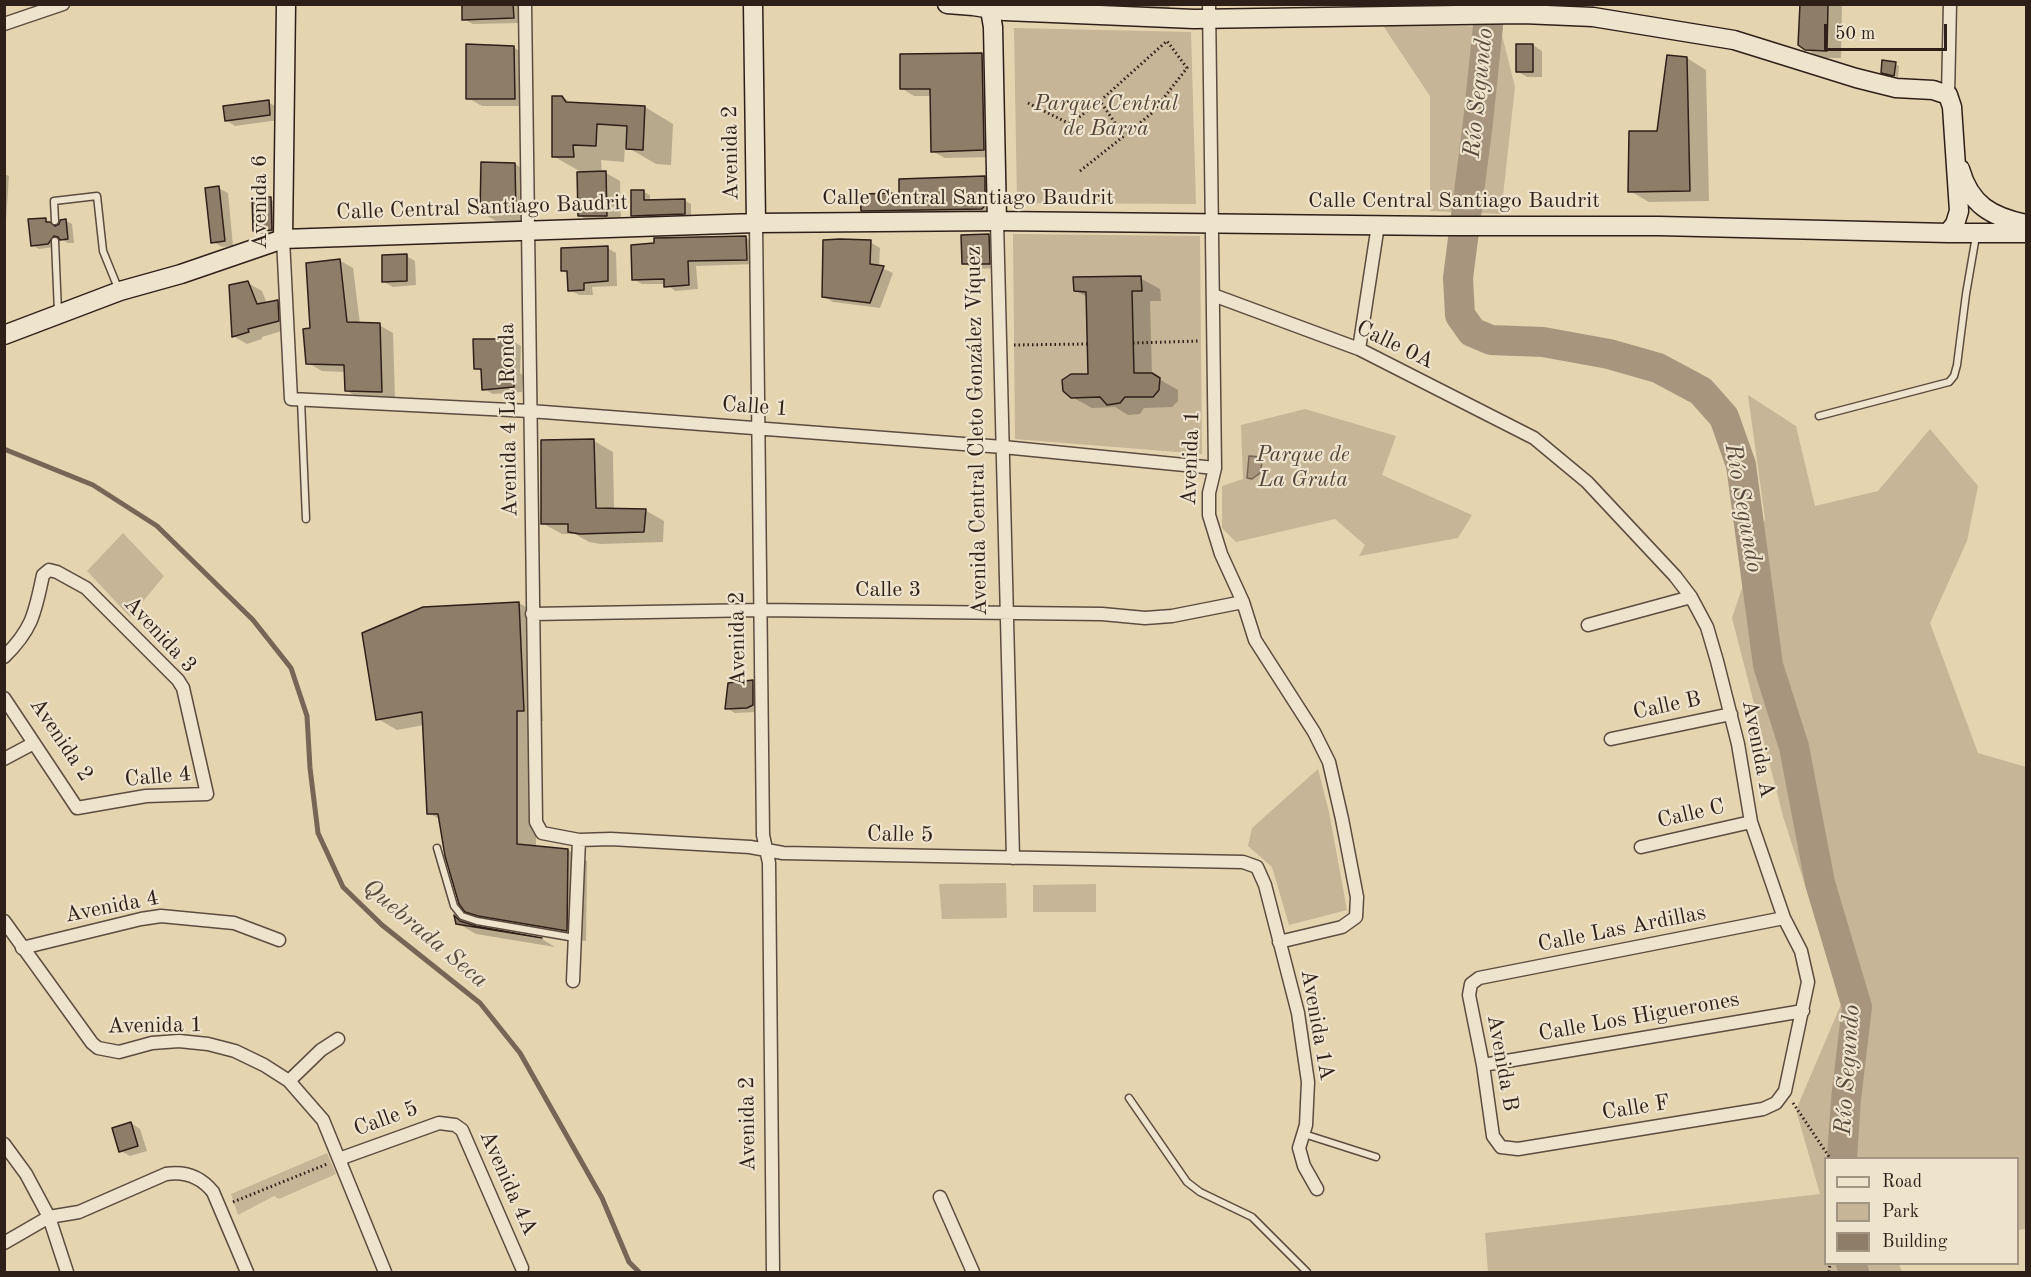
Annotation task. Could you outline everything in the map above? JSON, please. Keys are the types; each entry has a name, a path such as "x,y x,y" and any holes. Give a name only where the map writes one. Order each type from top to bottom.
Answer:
{"main road":[{"name":"Avenida 6","path":"283,239 286,4"},
{"name":"Avenida 2","path":"753,4 756,223"},
{"path":"947,4 989,6 1017,12 1209,11 1432,15 1590,11 1734,40 1856,78 1896,88 1933,90 1948,95 1952,107 1959,211 1956,224 1948,233"},
{"name":"Avenida Central Cleto González Víquez","path":"989,6 993,27 997,221"},
{"path":"1953,141 1962,173 1973,196 1998,217 2026,224"},
{"name":"Calle Central Santiago Baudrit","path":"4,335 120,291 181,274 283,239 756,223 997,221 1659,226 2026,233"}],"street":[{"path":"4,24 63,4"},
{"name":"Avenida 4 La Ronda","path":"525,4 536,822 542,833"},
{"path":"1948,95 1950,4"},
{"name":"Avenida 1","path":"1209,11 1215,468 1209,493 1209,515 1221,554 1243,602 1256,640 1314,732 1329,762 1357,897 1356,917 1342,927 1279,942"},
{"name":"Avenida Central Cleto González Víquez","path":"997,221 1005,612 1013,858"},
{"name":"Avenida 2","path":"756,223 764,835 769,863 773,1272"},
{"path":"1359,349 1378,225"},
{"name":"Avenida 6","path":"283,239 296,399"},
{"name":"Calle 0A","path":"1213,295 1359,349 1534,438 1549,452"},
{"name":"Calle 1","path":"296,399 530,411 759,428 1003,447 1215,468"},
{"name":"Avenida A","path":"1549,452 1587,482 1675,576 1691,597 1707,627 1731,714 1751,822 1784,918 1801,951 1808,982 1785,1091 1776,1103"},
{"name":"Avenida 3","path":"4,657 20,642 28,629 34,615 43,575 49,570 57,572 86,588 178,680 187,699 207,794"},
{"path":"1588,625 1691,597"},
{"name":"Calle 3","path":"532,614 762,610 1102,614 1145,618 1172,616 1243,602"},
{"name":"Avenida 2","path":"4,698 77,807"},
{"name":"Calle B","path":"1611,739 1731,714"},
{"path":"4,759 34,743"},
{"name":"Calle 4","path":"77,807 146,796 207,794"},
{"name":"Calle C","path":"1641,847 1751,822"},
{"name":"Calle 5","path":"542,833 579,840 611,839 750,847 783,853 1243,862 1257,867"},
{"path":"573,981 579,840"},
{"name":"Avenida 1A","path":"1257,867 1265,885 1298,1013 1308,1082 1306,1125 1299,1148 1304,1166 1317,1189"},
{"name":"Avenida 4","path":"22,948 161,916 234,924 279,940"},
{"name":"Calle Las Ardillas","path":"1471,984 1479,978 1784,918"},
{"name":"Avenida 1","path":"4,921 92,1043 98,1048 119,1052 152,1043 179,1041 208,1044 235,1051 289,1080 323,1120 385,1272"},
{"name":"Avenida B","path":"1471,984 1469,995 1483,1065 1493,1136 1501,1146"},
{"name":"Calle Los Higuerones","path":"1483,1065 1803,1011"},
{"path":"289,1080 321,1050 338,1039"},
{"name":"Calle F","path":"1501,1146 1518,1149 1763,1109 1776,1103"},
{"name":"Calle 5","path":"339,1158 447,1122"},
{"name":"Avenida 4A","path":"447,1122 462,1130 522,1268"},
{"path":"4,1144 26,1174 48,1216 68,1272"},
{"path":"4,1243 48,1216 79,1212 166,1174 176,1172 198,1178 213,1191 247,1272"},
{"path":"940,1197 973,1272"}],"lane":[{"path":"55,221 54,201 97,196 103,251 120,291"},
{"path":"1819,416 1949,382 1954,376 1957,365 1977,233"},
{"path":"56,241 58,314"},
{"name":"Avenida 6","path":"296,399 306,519"},
{"path":"437,848 454,906 462,916 477,921 574,938"},
{"path":"1128,1098 1187,1182 1200,1192 1252,1217 1306,1272"},
{"path":"1303,1134 1376,1157"}],"path":[{"path":"1028,103 1070,124 1100,101 1167,40 1187,68 1152,113 1080,171"},
{"path":"1100,101 1124,136"},
{"path":"1133,343 1202,341"},
{"path":"1014,345 1087,344"},
{"path":"1785,1091 1829,1157"},
{"path":"220,1207 339,1158"}],"green space":[{"path":"1382,24 1500,27 1515,87 1501,214 1430,211 1430,96"},
{"name":"Parque Central de Barva","path":"1014,28 1191,32 1196,204 1017,203"},
{"path":"1013,234 1200,236 1202,454 1015,439","holes":["1073,277 1141,277 1142,291 1132,291 1134,373 1152,373 1159,378 1159,390 1153,397 1125,397 1120,403 1107,404 1100,397 1071,398 1071,374 1088,374 1086,292 1074,291"]},
{"path":"1748,395 1796,426 1815,506 1878,491 1930,429 1978,486 1967,541 1930,623 1978,753 2026,767 2026,1229 2019,1230 2019,1157 1824,1157 1824,1265 1899,1265 1902,1272 1488,1272 1485,1233 1820,1194 1796,1110 1842,1002 1783,816 1732,618 1765,519"},
{"name":"Parque de La Gruta","path":"1305,409 1396,436 1382,475 1472,515 1458,538 1359,556 1365,545 1335,519 1236,542 1222,528 1222,486 1243,479 1241,425"},
{"path":"123,533 164,576 130,617 87,571"},
{"path":"1318,769 1329,812 1347,910 1289,925 1272,867 1248,846 1252,828"},
{"path":"1006,883 1007,918 942,919 939,884"},
{"path":"1096,884 1096,912 1033,912 1033,885"},
{"path":"327,1153 336,1174 279,1199 274,1196 238,1215 231,1194"}],"shaded area":[{"path":"1249,456 1263,457 1260,473 1252,479 1247,478"}],"building":[{"path":"462,4 513,4 514,18 462,20"},
{"path":"1800,4 1828,4 1827,51 1805,50 1798,45"},
{"path":"466,44 514,46 515,99 466,99"},
{"path":"1516,44 1533,44 1533,72 1516,72"},
{"path":"982,53 984,150 931,152 930,89 900,89 900,54"},
{"path":"1667,55 1687,57 1690,191 1628,192 1629,131 1657,131"},
{"path":"1882,60 1896,62 1894,76 1881,73"},
{"path":"552,96 562,96 566,102 645,106 643,150 626,149 627,126 597,124 596,146 573,145 574,157 552,157"},
{"path":"269,100 270,115 225,121 223,106"},
{"path":"481,162 515,163 516,213 480,214"},
{"path":"606,171 607,216 578,216 577,172"},
{"path":"985,176 985,205 982,209 861,211 860,194 899,193 899,179"},
{"path":"219,186 225,241 211,243 205,188"},
{"path":"631,190 644,190 644,200 685,199 685,214 631,216"},
{"path":"252,197 271,197 272,230 253,231"},
{"path":"46,218 46,222 55,226 60,220 66,219 68,239 60,240 54,236 48,244 31,246 28,219"},
{"path":"989,234 990,264 962,264 961,235"},
{"path":"746,236 747,260 688,261 689,285 664,287 664,279 632,280 631,245 654,243 654,238"},
{"path":"823,240 871,240 870,264 884,266 870,303 822,297"},
{"path":"608,246 608,281 584,283 584,290 568,291 567,271 561,271 561,248"},
{"path":"407,254 407,281 382,282 382,255"},
{"path":"340,259 347,322 380,323 382,392 345,391 344,365 306,364 303,329 310,328 306,263"},
{"path":"1141,276 1142,291 1132,291 1134,373 1152,373 1160,378 1159,390 1153,397 1125,397 1120,403 1107,405 1100,397 1071,398 1063,391 1062,380 1071,374 1088,374 1086,292 1074,291 1073,277"},
{"path":"248,281 257,304 278,300 279,321 248,329 249,332 232,337 229,285"},
{"path":"473,339 512,339 511,368 514,368 514,387 482,390 481,369 474,369"},
{"path":"594,439 596,508 646,509 644,532 580,534 568,532 568,524 541,524 541,440"},
{"path":"519,602 524,711 517,711 517,844 568,849 567,931 478,916 465,912 459,904 445,856 438,814 427,814 422,712 376,720 362,633 423,607"},
{"path":"753,680 753,705 747,708 725,709 728,683"},
{"path":"454,915 460,921 476,926 542,938 456,924"},
{"path":"131,1122 138,1146 119,1152 112,1128"}],"waterway":[{"name":"Río Segundo","path":"1485,4 1488,26 1458,278 1460,315 1472,332 1491,340 1543,342 1609,354 1658,368 1701,391 1724,417 1741,465 1768,665 1794,747 1820,883 1857,1007 1846,1099 1842,1157"},
{"name":"Quebrada Seca","path":"4,449 93,485 157,526 253,620 291,668 307,716 310,768 318,833 343,887 382,925 480,1003 520,1053 602,1198 629,1262 639,1272"},
{"name":"Río Segundo","path":"1851,1265 1854,1272"}]}
